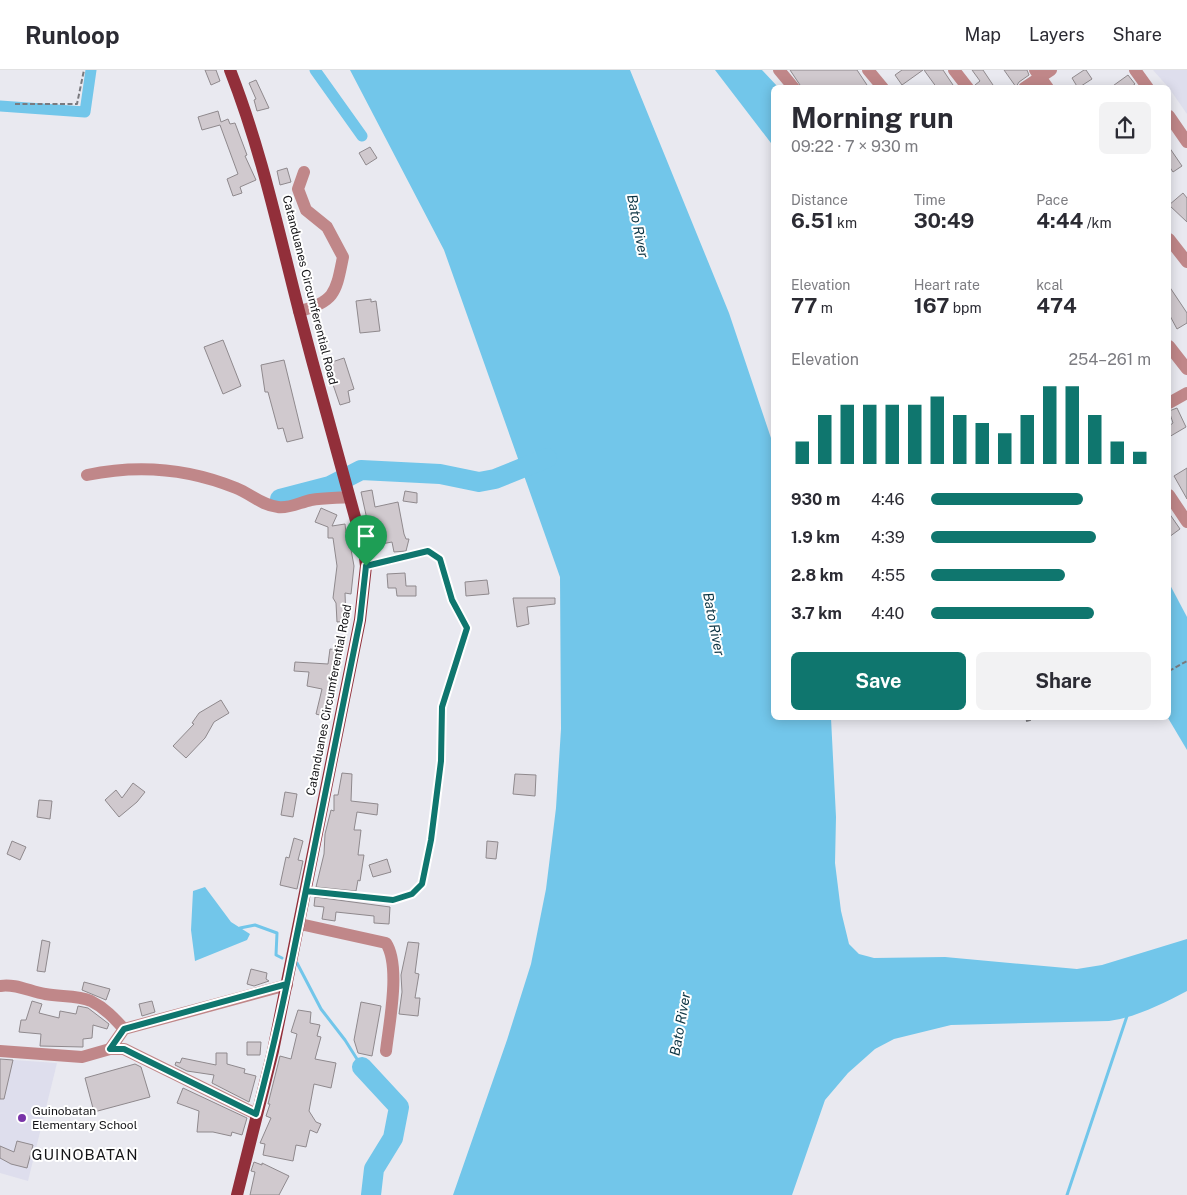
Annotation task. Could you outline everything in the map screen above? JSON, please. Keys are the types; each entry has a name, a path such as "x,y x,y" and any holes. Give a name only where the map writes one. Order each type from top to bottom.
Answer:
{"main road":[{"name":"Catanduanes Circumferential Road","path":"230,70 248,115 272,198 299,311 364,550 366,566 360,620 300,924 273,1052 237,1195"}],"street":[{"path":"779,70 792,85"},
{"path":"868,70 880,85"},
{"path":"954,70 966,85"},
{"path":"1029,85 1051,70"},
{"path":"1135,70 1146,85"},
{"path":"1171,119 1187,142"},
{"path":"299,311 320,306 336,289 343,257 327,226 306,210 298,189 304,172"},
{"path":"1171,242 1187,262"},
{"path":"1171,349 1187,369"},
{"path":"1171,402 1187,393"},
{"path":"87,475 116,469 143,468 192,473 238,489 263,504 280,508 312,500 349,497"},
{"path":"1171,498 1187,522"},
{"path":"300,924 386,943 392,952 392,993 386,1051"},
{"path":"110,1049 124,1029 287,984"},
{"path":"0,986 13,986 46,995 74,997 91,1001 109,1012 124,1029"},
{"path":"0,1051 82,1057 110,1049 124,1049 256,1114"}],"lane":[{"path":"306,891 393,900 412,894 422,884 431,840 441,761 442,707 467,628 452,600 440,559 428,551 366,566"}],"path":[{"path":"15,104 76,104 84,70"},
{"path":"1171,670 1187,661"}],"shaded area":[{"path":"1153,70 1187,70 1187,114 1171,91 1171,85 1166,85"},
{"name":"Guinobatan Elementary School","path":"0,1059 57,1063 28,1181 0,1173"}],"water":[{"name":"Bato River","path":"350,70 630,70 729,313 771,438 771,720 831,720 836,817 835,863 841,911 849,944 859,954 874,958 945,957 1077,969 1102,965 1187,939 1187,991 1139,1013 1109,1021 951,1025 894,1039 875,1049 848,1073 825,1100 792,1195 453,1195 507,1040 531,964 546,889 556,808 561,729 560,577 444,250"},
{"path":"715,70 762,70 776,85 771,85 771,143"},
{"path":"1171,587 1187,617 1187,750 1169,720 1171,720"},
{"path":"205,887 231,922 250,934 247,940 195,961 191,930 193,891"}],"building":[{"path":"205,70 216,70 220,81 211,85"},
{"path":"790,70 857,70 867,85 800,85"},
{"path":"902,70 923,70 902,85 895,75"},
{"path":"924,70 943,70 953,85 935,85"},
{"path":"972,70 983,70 993,85 975,85 980,81"},
{"path":"1004,70 1027,70 1029,75 1015,85"},
{"path":"1086,70 1092,79 1083,85 1076,85 1072,78"},
{"path":"1128,75 1135,84 1134,85 1114,85"},
{"path":"256,80 269,108 257,111 254,100 256,99 249,83"},
{"path":"218,111 221,122 228,119 230,124 235,123 247,155 245,156 256,180 240,187 242,193 233,196 227,179 238,174 220,125 202,130 198,117"},
{"path":"370,147 377,158 366,165 359,153"},
{"path":"1171,150 1182,166 1173,172 1171,169"},
{"path":"287,168 291,182 280,185 277,171"},
{"path":"1183,193 1187,198 1187,222 1171,207 1171,203"},
{"path":"1171,289 1187,313 1187,323 1177,329 1171,318"},
{"path":"371,299 371,302 376,301 380,331 360,333 356,301"},
{"path":"223,340 241,386 223,394 204,347"},
{"path":"344,358 354,389 348,391 350,402 340,405 326,364"},
{"path":"284,360 303,438 287,442 283,428 278,429 268,392 265,392 261,365"},
{"path":"1177,408 1186,427 1171,436 1171,424 1173,423 1171,410"},
{"path":"1187,468 1187,499 1174,476"},
{"path":"372,490 375,507 398,502 404,534 406,539 409,539 406,551 394,552 392,542 376,545 373,532 370,533 361,492"},
{"path":"405,491 417,493 417,503 403,501"},
{"path":"321,508 337,515 332,526 345,524 346,533 348,533 354,566 351,594 345,593 346,621 337,622 336,603 333,598 337,566 333,538 328,538 328,527 315,522"},
{"path":"1171,516 1180,529 1171,536"},
{"path":"405,573 406,586 416,586 416,596 397,596 396,588 388,588 387,574"},
{"path":"487,580 489,594 466,596 465,582"},
{"path":"513,598 555,598 555,604 527,607 529,624 517,627"},
{"path":"330,649 339,650 335,679 338,680 333,704 330,703 327,717 316,714 322,689 307,686 309,672 294,671 295,662 328,664"},
{"path":"221,700 229,713 214,722 205,738 186,758 173,746 194,724 192,723 199,713"},
{"path":"342,773 352,774 351,801 378,804 377,815 357,812 354,830 361,830 358,855 364,855 360,881 358,880 356,891 316,887 324,854 325,834 331,810 334,811 334,795 338,795"},
{"path":"515,774 536,775 535,796 513,794"},
{"path":"133,783 145,792 137,802 119,817 105,800 116,790 122,798"},
{"path":"285,792 297,794 293,817 281,815"},
{"path":"39,800 52,801 50,819 37,817"},
{"path":"294,838 303,841 298,860 303,861 297,889 280,885 286,857 289,858"},
{"path":"12,841 26,847 20,860 7,854"},
{"path":"487,841 498,842 496,859 486,858"},
{"path":"387,859 391,872 373,877 369,865"},
{"path":"315,897 390,907 389,924 374,923 374,916 336,912 335,921 322,919 324,907 314,906"},
{"path":"42,940 50,942 45,972 37,971"},
{"path":"408,942 419,943 415,973 419,974 415,998 420,998 418,1016 399,1014 402,992 401,975"},
{"path":"251,969 267,973 266,979 269,981 254,986 247,984"},
{"path":"84,982 110,989 106,1000 82,990"},
{"path":"32,1001 42,1004 39,1013 59,1018 60,1011 76,1014 78,1006 88,1008 109,1024 107,1029 93,1025 92,1038 83,1039 83,1047 40,1046 41,1034 19,1032 21,1020 26,1020"},
{"path":"152,1001 155,1012 142,1016 139,1004"},
{"path":"361,1002 381,1006 372,1056 358,1053 354,1040"},
{"path":"298,1010 311,1012 310,1023 320,1025 317,1036 321,1037 315,1059 336,1063 331,1088 314,1084 309,1111 316,1122 321,1124 317,1133 310,1130 306,1147 296,1145 293,1161 263,1155 265,1144 260,1143 271,1118 266,1116 280,1056 291,1059 297,1034 291,1032"},
{"path":"247,1042 261,1042 260,1055 247,1055"},
{"path":"216,1053 227,1053 227,1064 245,1069 244,1073 256,1076 249,1102 212,1083 214,1075 187,1071 175,1065 176,1062 180,1063 182,1058 216,1065"},
{"path":"0,1059 13,1060 4,1099 0,1099"},
{"path":"135,1064 141,1067 150,1097 94,1112 85,1078"},
{"path":"183,1088 247,1118 242,1135 232,1132 231,1136 213,1132 197,1132 199,1111 177,1103"},
{"path":"17,1141 33,1145 27,1168 11,1164 0,1158 0,1146 14,1152"},
{"path":"254,1162 262,1165 262,1163 289,1176 279,1195 250,1195 255,1172 251,1171"}],"waterway":[{"path":"0,106 85,112 91,70"},
{"path":"315,70 362,136"},
{"path":"280,499 330,486 361,470 440,474 479,482 495,479 547,458"},
{"path":"240,928 255,925 277,933 276,955 282,958"},
{"path":"297,963 321,1009 345,1040 362,1067"},
{"path":"1067,1195 1127,1016"},
{"path":"362,1067 399,1107 393,1138 374,1169 371,1195"}],"place":[{"name":"Guinobatan Elementary School","path":"22,1118"}],"district":[{"name":"GUINOBATAN","path":"85,1154"}],"route":[{"path":"428,551 440,559 452,600 467,628 442,707 441,761 431,840 422,884 412,894 393,900 306,891 300,924 273,1052 256,1114 124,1049 110,1049 124,1029 287,984 360,620 366,566 428,551"}]}
